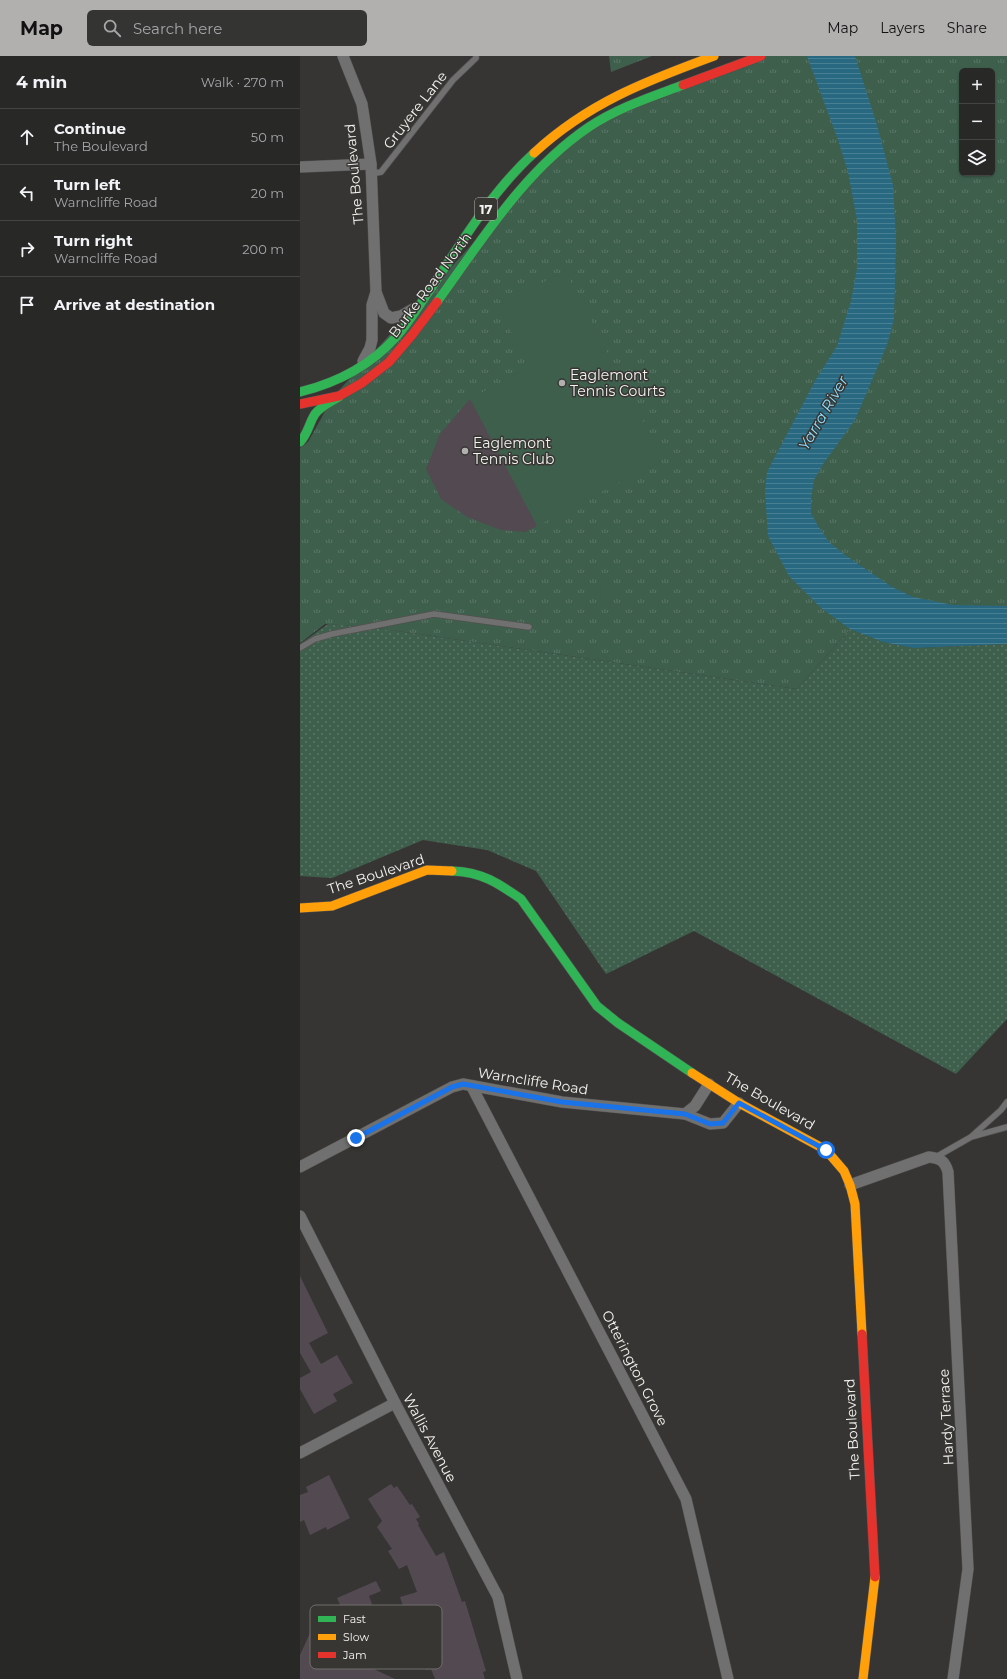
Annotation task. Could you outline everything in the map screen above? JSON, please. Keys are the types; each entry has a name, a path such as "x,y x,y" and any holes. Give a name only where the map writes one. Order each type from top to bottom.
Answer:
{"street":[{"name":"The Boulevard","path":"343,56 362,104 371,169 376,292 384,313 391,318 407,313 420,303"},
{"name":"Burke Road North","path":"300,392 326,385 361,366 378,354 396,337 494,199 522,164 552,136 582,114 635,86 714,56"},
{"name":"Burke Road North","path":"300,404 339,396 362,383 388,362 412,335 520,190 544,163 589,127 632,104 761,56"},
{"path":"300,167 371,169"},
{"name":"The Boulevard","path":"361,366 370,348 373,335 372,305 376,292"},
{"path":"300,442 307,433 314,416 318,411 339,396"},
{"name":"The Boulevard","path":"300,908 332,906 427,870 457,871 482,876 504,887 521,899 597,1006 618,1023 708,1084 739,1103 826,1150 844,1171 850,1185 855,1204 875,1574 863,1679"},
{"name":"Warncliffe Road","path":"300,1167 452,1087 463,1084 472,1087 562,1102 685,1114 710,1124 723,1123 739,1103"},
{"path":"685,1114 695,1106 708,1084"},
{"name":"Otterington Grove","path":"472,1087 686,1499 728,1679"},
{"path":"850,1185 922,1158 936,1157"},
{"name":"Hardy Terrace","path":"936,1157 943,1160 948,1172 968,1569 954,1679"},
{"name":"Wallis Avenue","path":"300,1216 395,1403 498,1598 516,1679"},
{"path":"300,1453 395,1403"}],"lane":[{"name":"Gruyere Lane","path":"371,169 381,172 453,80 476,58 476,56"},
{"path":"300,648 315,639 332,634 434,614 529,627"},
{"path":"936,1157 971,1137 1001,1110 1007,1102"},
{"path":"971,1137 1007,1127"}],"green space":[{"path":"609,56 652,56 611,72"},
{"path":"750,56 1007,56 1007,644 913,648 883,642 850,629 797,689 370,627 325,624 300,643 300,448 308,442 333,397 535,175 601,120"},
{"name":"Eaglemont Tennis Courts","path":"565,271 663,459 537,526 470,399 529,367 498,306"},
{"path":"611,584 612,602 601,603 600,585"},
{"path":"328,624 370,627 797,689 850,629 883,642 913,648 1007,644 1007,1019 956,1074 694,931 606,974 536,871 487,850 423,840 332,878 300,876 300,644"}],"water":[{"name":"Yarra River","path":"807,56 855,56 877,125 893,185 896,241 894,319 887,345 855,420 823,464 814,480 811,499 811,513 829,542 845,555 892,587 913,597 953,605 1007,606 1007,644 913,648 883,642 850,629 820,607 789,576 768,536 765,491 767,472 815,381 837,346 851,301 857,268 857,220 848,172 837,137"}],"building":[{"name":"Eaglemont Tennis Club","path":"470,399 537,526 525,532 501,530 467,517 441,499 426,469 440,434"},
{"path":"300,1276 328,1333 309,1343 321,1364 337,1355 353,1383 333,1394 337,1401 314,1414 300,1389 300,1378 311,1372 300,1353"},
{"path":"329,1475 350,1518 327,1530 326,1527 310,1535 304,1520 300,1522 300,1495 308,1492 306,1487"},
{"path":"391,1484 394,1488 397,1486 410,1505 412,1504 420,1517 416,1519 419,1524 418,1525 436,1556 444,1552 462,1602 465,1601 486,1671 483,1672 485,1679 435,1679 431,1669 442,1669 442,1605 403,1605 400,1597 417,1592 407,1565 399,1569 388,1551 392,1549 377,1527 382,1521 368,1499"},
{"path":"376,1581 381,1591 369,1596 372,1604 370,1605 340,1605 337,1598"},
{"path":"310,1633 310,1669 374,1669 395,1679 300,1679 300,1655"}],"traffic: fast":[{"path":"437,302 488,231 524,185 544,164 566,145 600,120 634,103 683,85"},
{"path":"300,392 327,384 352,372 376,356 396,337 405,327 464,238 490,202 518,168 534,153"},
{"path":"300,442 305,436 317,411 339,397"},
{"path":"452,871 463,872 489,879 521,899 597,1006 618,1023 692,1073"}],"traffic: slow":[{"path":"534,153 575,120 619,95 641,84 714,56"},
{"path":"300,908 332,906 427,870 452,871"},
{"path":"692,1073 739,1103 826,1150 844,1171 850,1185 855,1204 862,1334"},
{"path":"863,1679 875,1577"}],"traffic: jam":[{"path":"683,85 761,56"},
{"path":"300,404 339,396 362,383 389,362 437,302"},
{"path":"862,1334 875,1577"}],"place":[{"name":"Eaglemont Tennis Courts","path":"562,383"},
{"name":"Eaglemont Tennis Club","path":"465,451"}],"route":[{"path":"356,1138 452,1087 463,1084 472,1087 562,1102 685,1114 710,1124 723,1123 739,1103 826,1150"}]}
